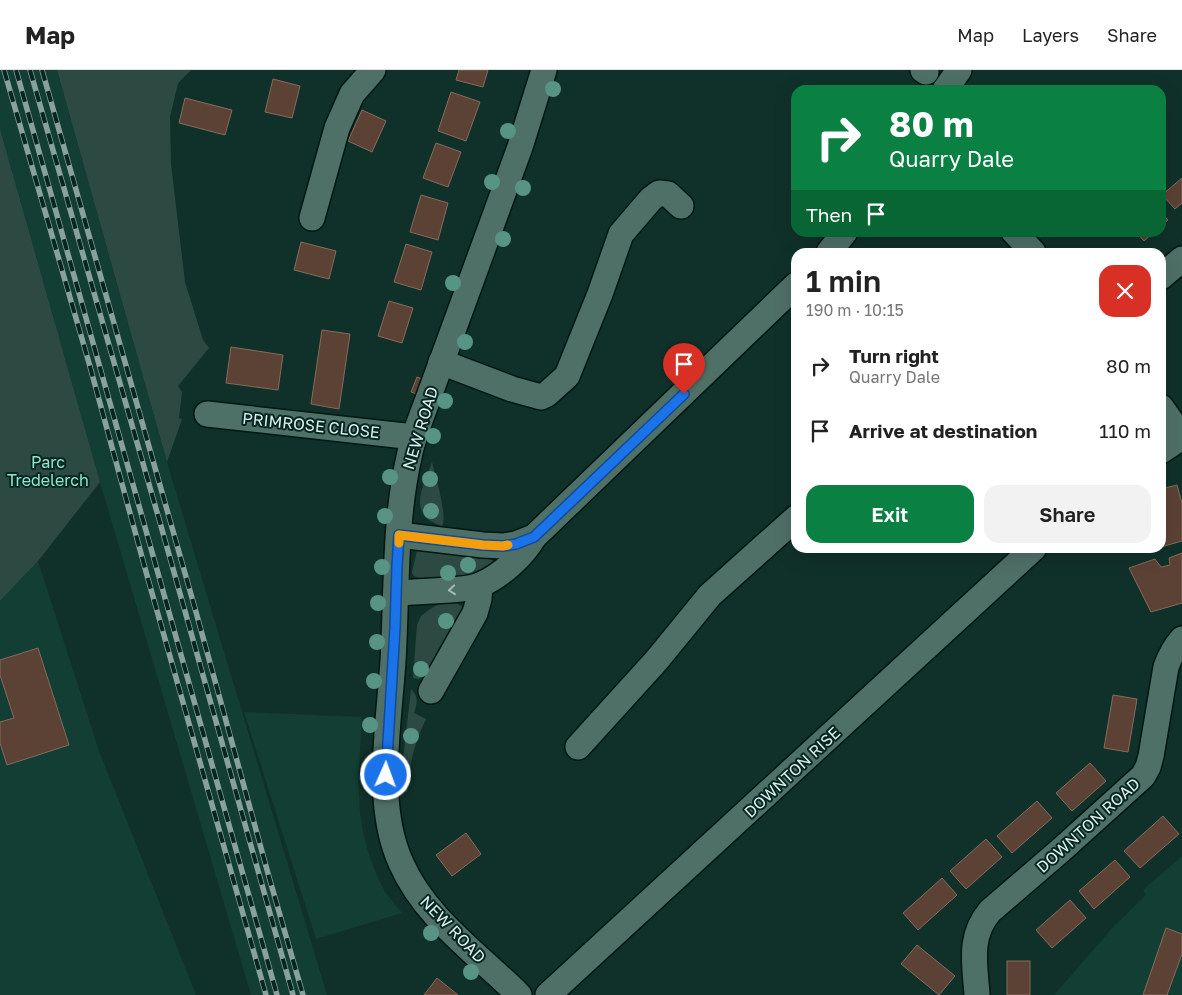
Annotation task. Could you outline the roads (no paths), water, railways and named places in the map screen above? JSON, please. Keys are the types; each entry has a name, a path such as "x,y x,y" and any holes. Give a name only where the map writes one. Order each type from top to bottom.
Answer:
{"street":[{"path":"312,218 337,128 352,94 373,70"},
{"name":"NEW ROAD","path":"519,995 442,923 426,904 405,872 392,840 387,816 385,790 399,535 406,474 414,437 516,156 544,70"},
{"path":"948,85 959,70"},
{"path":"441,362 512,389 541,397 547,394 567,376 600,294 621,234 651,199 659,193 668,194 681,206"},
{"path":"1018,237 1028,248"},
{"path":"1166,273 1182,259"},
{"path":"396,593 468,588 480,585 511,564 527,548 534,537 791,291"},
{"name":"PRIMROSE CLOSE","path":"207,414 414,437"},
{"path":"1166,414 1182,437 1166,448"},
{"path":"578,748 656,661 710,595 791,523"},
{"path":"399,535 503,546 516,544 534,537"},
{"name":"DOWNTON RISE","path":"548,995 1029,553"},
{"path":"431,691 475,613 480,585"},
{"name":"DOWNTON ROAD","path":"977,995 975,940 982,919 1143,776 1151,756 1166,667 1174,649 1182,639"}],"railway":[{"path":"4,70 89,363 266,995"},
{"path":"16,70 277,995"},
{"path":"30,70 293,995"},
{"path":"42,70 303,995"}],"park label":[{"name":"Parc Tredelerch","path":"48,471"}]}
